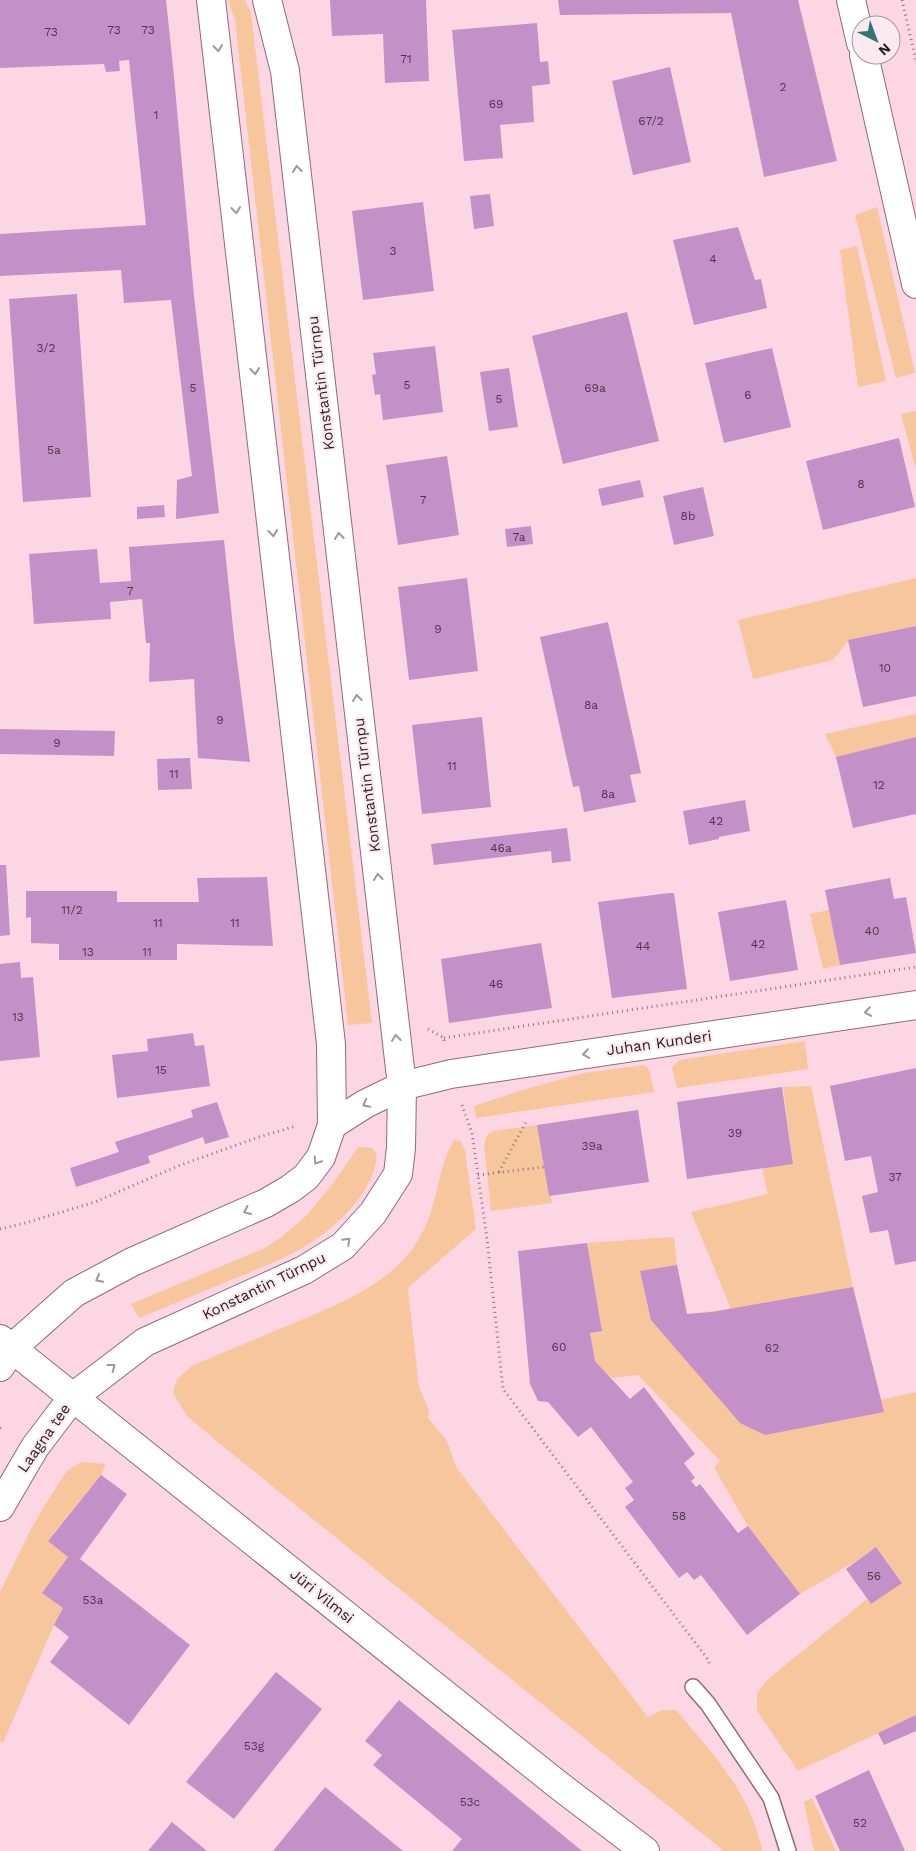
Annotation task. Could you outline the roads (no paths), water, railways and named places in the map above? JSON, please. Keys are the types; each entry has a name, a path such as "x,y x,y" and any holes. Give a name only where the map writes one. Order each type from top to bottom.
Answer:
{"main road":[{"path":"4,1352 74,1293 132,1262 266,1203 290,1189 306,1177 320,1157 332,1125 331,1044 211,0"},
{"name":"Konstantin Türnpu","path":"73,1396 145,1342 304,1270 343,1246 373,1213 398,1174 402,1148 402,1086 285,71 268,0"},
{"path":"851,0 854,15"},
{"path":"866,65 916,284"},
{"name":"Juhan Kunderi","path":"332,1125 365,1104 402,1086 451,1074 916,1005"},
{"name":"Jüri Vilmsi","path":"4,1352 73,1396 557,1784 645,1851"},
{"name":"Laagna tee","path":"0,1507 35,1447 73,1396"}],"lane":[{"path":"694,1687 708,1704 771,1798 788,1851"}]}
